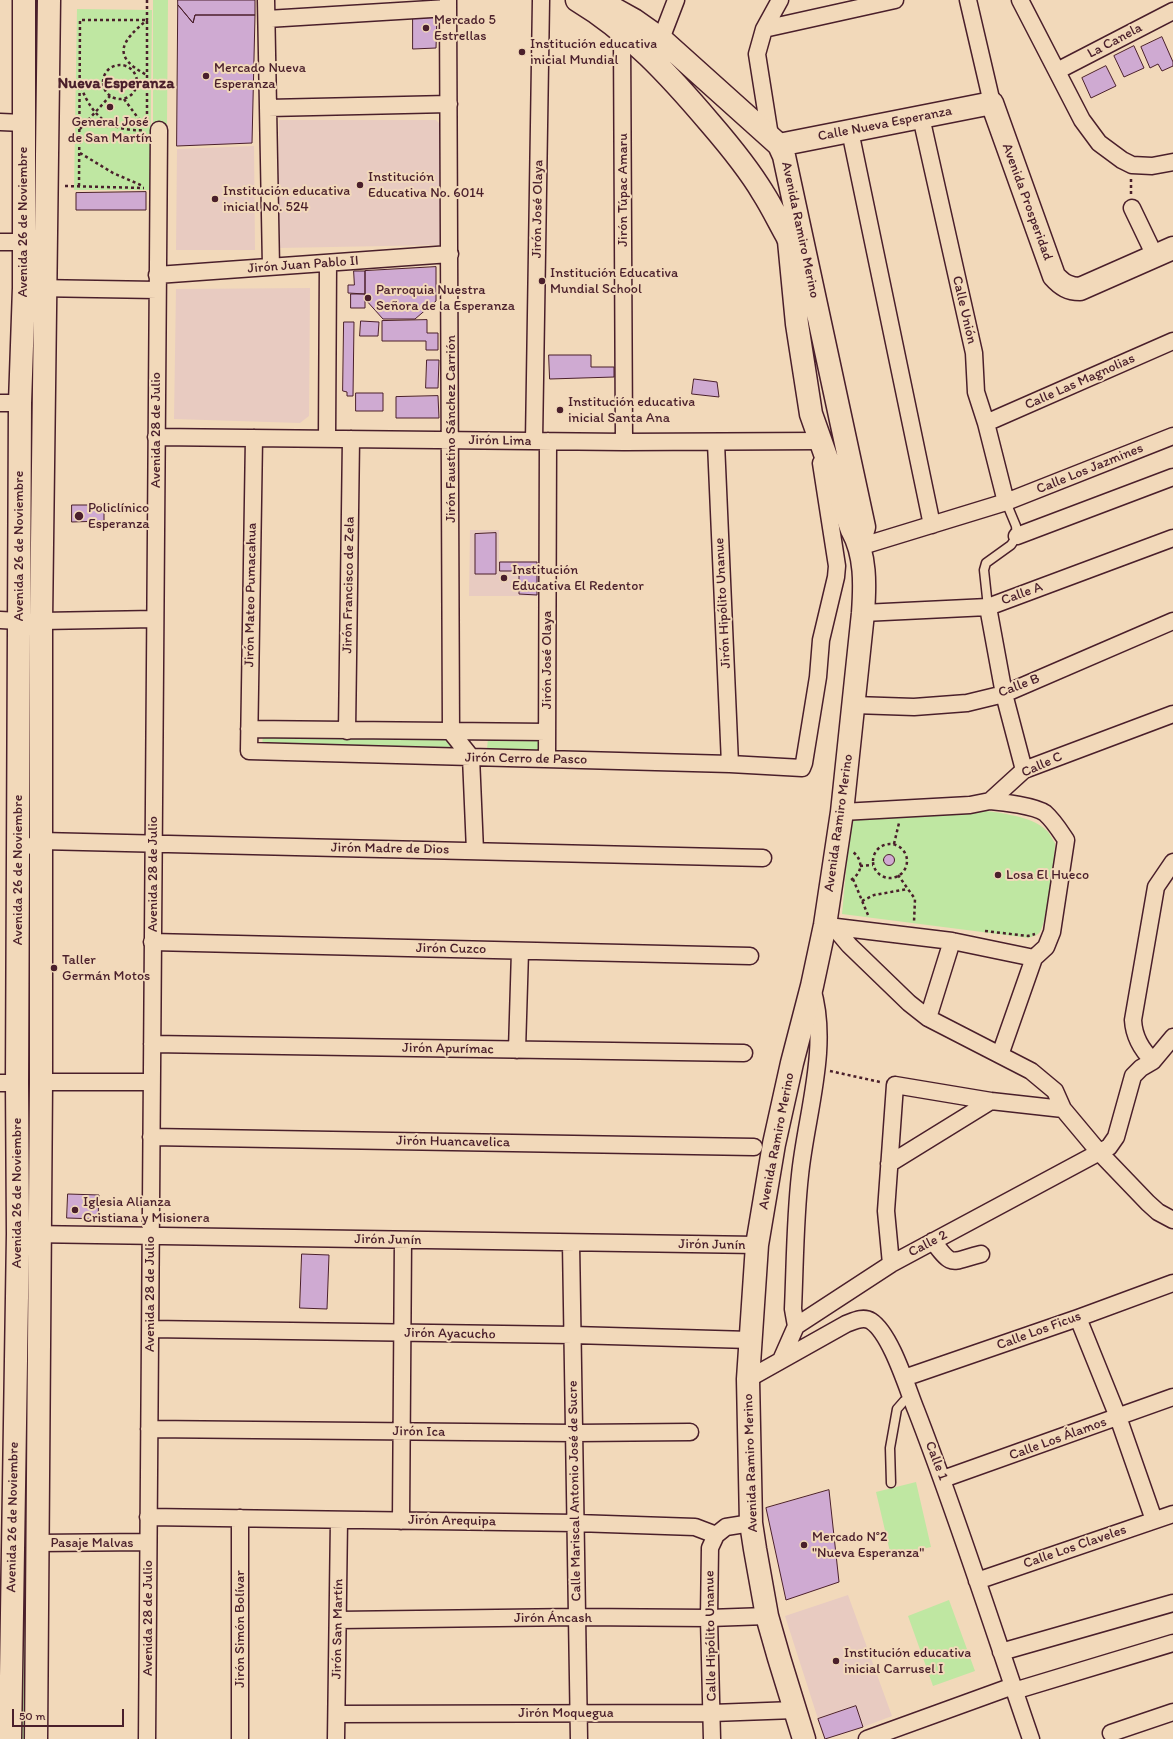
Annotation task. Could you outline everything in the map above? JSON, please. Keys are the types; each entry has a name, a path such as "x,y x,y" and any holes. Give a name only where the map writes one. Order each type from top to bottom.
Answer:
{"main road":[{"name":"Avenida 26 de Noviembre","path":"10,1739 6,1599 18,1234 8,1083 18,852 10,620 10,403 24,288 24,0"},
{"name":"Avenida 26 de Noviembre","path":"36,1739 41,1082 41,621 49,0"},
{"name":"Avenida Ramiro Merino","path":"577,0 622,33 649,56 694,104 735,152 763,193 787,236 789,241 797,324 811,414 852,530 859,544 863,567 865,589 863,613 829,926 792,1063 774,1144 757,1246 748,1379 751,1523 767,1616 804,1739"},
{"name":"Avenida Ramiro Merino","path":"598,0 634,20 660,39 775,140 784,156 864,527 859,544"},
{"name":"Calle Nueva Esperanza","path":"775,140 850,131 992,103"},
{"name":"Avenida Prosperidad","path":"992,103 1054,276 1059,282 1073,289 1080,289 1164,252"}],"street":[{"path":"266,0 271,267"},
{"name":"Jirón José Olaya","path":"541,0 541,441 547,759"},
{"path":"660,39 676,0"},
{"path":"775,140 757,54 764,29 780,0"},
{"path":"764,29 873,2 894,0"},
{"name":"Avenida Prosperidad","path":"968,0 992,103"},
{"path":"1020,0 1082,120 1099,143 1122,160 1132,165 1152,166 1173,162"},
{"path":"267,19 448,4"},
{"name":"Jirón Faustino Sánchez Carrión","path":"448,4 451,440 451,732"},
{"name":"La Canela","path":"1057,72 1173,11"},
{"name":"Jirón Túpac Amaru","path":"622,33 624,442"},
{"path":"268,108 449,104"},
{"name":"Calle Unión","path":"921,117 974,353 976,392 986,423 1006,502"},
{"path":"0,122 24,123"},
{"path":"850,131 932,525"},
{"name":"Avenida 28 de Julio","path":"147,1739 157,282 151,132"},
{"path":"1132,208 1164,252"},
{"path":"0,242 23,242"},
{"name":"Jirón Juan Pablo II","path":"24,288 157,282 271,267 450,254"},
{"path":"326,439 328,263"},
{"name":"Calle Las Magnolias","path":"986,423 1173,341"},
{"name":"Calle Los Jazmines","path":"859,544 932,525 1006,502 1173,436"},
{"name":"Jirón Lima","path":"156,437 822,444"},
{"name":"Jirón Mateo Pumacahua","path":"248,751 254,438"},
{"name":"Jirón Francisco de Zela","path":"347,731 351,439"},
{"name":"Jirón Hipólito Unanue","path":"716,443 730,764"},
{"name":"Jirón Cerro de Pasco","path":"248,751 730,764 802,768 818,677 821,640 836,577 837,566 821,463 822,444"},
{"path":"1017,536 1173,477"},
{"name":"Calle A","path":"863,613 988,607 1173,538"},
{"path":"988,607 1004,694 1024,770"},
{"path":"41,621 155,619"},
{"name":"Calle B","path":"854,705 914,707 967,703 1004,694 1173,621"},
{"name":"Calle C","path":"990,801 1024,770 1173,714"},
{"name":"Jirón Cerro de Pasco","path":"249,729 547,732"},
{"path":"451,732 471,757 474,851"},
{"path":"842,812 970,805 990,801 1017,805 1044,812 1056,825 1066,840 1052,932 1046,947 1034,958 1000,1055"},
{"name":"Jirón Madre de Dios","path":"18,852 41,841 763,858"},
{"path":"1152,1061 1144,1052 1133,1031 1133,1020 1156,887 1173,862"},
{"path":"829,926 911,926 952,941 1034,958"},
{"path":"829,926 910,1003 928,1018 1031,1071 1055,1091 1063,1109 1098,1152 1153,1207 1173,1220"},
{"path":"928,1018 952,941"},
{"name":"Jirón Cuzco","path":"152,942 750,956"},
{"path":"518,1050 520,950"},
{"path":"781,1360 796,1326 793,1309 800,1174 816,1069 819,1016 812,986"},
{"name":"Calle 2","path":"796,1326 890,1264 1109,1147 1116,1137 1133,1076 1141,1068 1152,1061 1173,1037"},
{"name":"Jirón Apurímac","path":"152,1044 744,1053"},
{"path":"41,1082 151,1082"},
{"path":"890,1264 886,1211 895,1085 991,1101 1063,1109"},
{"path":"889,1164 991,1101"},
{"name":"Jirón Huancavelica","path":"151,1137 754,1147"},
{"name":"Jirón Junín","path":"18,1234 757,1246"},
{"path":"401,1521 403,1240"},
{"path":"933,1241 944,1256 950,1261 958,1262 981,1254"},
{"name":"Calle Mariscal Antonio José de Sucre","path":"571,1243 579,1739"},
{"name":"Calle Los Ficus","path":"904,1378 1078,1318 1173,1283"},
{"name":"Calle 1","path":"748,1379 846,1324 863,1318 871,1321 880,1329 904,1378 943,1479 1031,1739"},
{"path":"1078,1318 1118,1417 1154,1520"},
{"name":"Jirón Ayacucho","path":"150,1330 573,1335 750,1340"},
{"name":"Calle Los Álamos","path":"943,1479 1173,1397"},
{"name":"Jirón Ica","path":"149,1429 574,1433 690,1432"},
{"name":"Calle Los Claveles","path":"978,1581 1173,1514"},
{"name":"Jirón Arequipa","path":"148,1517 576,1523 695,1527 716,1535"},
{"name":"Jirón Simón Bolívar","path":"240,1518 240,1739"},
{"name":"Jirón San Martín","path":"336,1739 340,1520"},
{"path":"716,1535 726,1527 751,1523"},
{"name":"Calle Hipólito Unanue","path":"712,1739 709,1618 710,1548 716,1535"},
{"name":"Pasaje Malvas","path":"37,1543 148,1542"},
{"path":"1001,1652 1173,1603"},
{"name":"Jirón Áncash","path":"338,1620 577,1617 709,1618 767,1616"},
{"path":"867,1739 1014,1688 1173,1643"},
{"name":"Jirón Moquegua","path":"337,1714 579,1712 712,1713 795,1710"},
{"path":"1111,1733 1173,1712"}],"lane":[{"path":"988,607 984,570 986,563 1011,545 1017,536 1016,526 1006,502"},
{"path":"891,1483 890,1448 897,1409 904,1401 911,1398"}],"path":[{"path":"147,0 147,85 151,132"},
{"path":"80,186 80,20 147,20"},
{"path":"147,20 129,36 125,42 124,54 131,67 137,77 137,84 134,93 124,100 118,100 110,96 104,90 102,84 105,73 114,66 119,65 131,67 147,75"},
{"path":"137,84 147,85"},
{"path":"80,85 88,102 106,122 114,127 132,131 151,132"},
{"path":"80,129 110,96"},
{"path":"124,100 151,132"},
{"path":"80,153 113,173 147,188"},
{"path":"1132,165 1132,208"},
{"path":"147,180 147,188"},
{"path":"46,185 147,188"},
{"path":"894,844 900,809"},
{"path":"887,844 894,844 903,850 907,860 904,871 889,878 884,877 879,874 873,864 874,854 878,849 887,844"},
{"path":"846,881 853,878 859,872 860,866 857,855 849,850"},
{"path":"860,866 873,864"},
{"path":"898,875 915,899 911,926 922,923"},
{"path":"853,878 868,916"},
{"path":"862,901 874,895 908,889"},
{"path":"862,915 876,917"},
{"path":"983,930 1028,936 1033,935 1039,930"},
{"path":"816,1069 895,1085"}],"shaded area":[{"name":"Institución Educativa No. 6014","path":"279,120 436,120 442,126 440,245 278,248"},
{"name":"Institución educativa inicial No. 524","path":"254,146 255,250 176,250 177,149"},
{"path":"310,288 309,416 300,423 174,419 176,289"},
{"name":"Institución Educativa El Redentor","path":"470,530 499,530 499,561 538,561 538,596 469,596"},
{"name":"Institución educativa inicial Carrusel I","path":"848,1595 892,1716 863,1727 856,1706 818,1719 785,1616"}],"green space":[{"path":"153,0 168,0 167,124 153,124"},
{"path":"77,9 152,10 150,190 74,190"},
{"path":"38,17 38,276 31,275 31,18"},
{"path":"263,735 451,740 456,748 452,750 262,746"},
{"path":"488,738 538,739 538,750 487,749"},
{"path":"973,810 1012,815 1032,821 1047,831 1055,843 1054,862 1048,903 1043,926 1037,935 1029,938 842,914 851,818"},
{"path":"26,852 34,852 33,1217 24,1216"},
{"path":"22,1240 31,1241 26,1739 19,1739"},
{"path":"916,1482 931,1547 891,1556 876,1492"},
{"path":"949,1600 975,1671 933,1686 908,1616"}],"building":[{"path":"178,0 255,0 255,15 195,15 193,23 178,5"},
{"path":"178,5 193,23 195,15 255,15 252,143 177,146"},
{"path":"413,14 437,14 436,48 413,49"},
{"path":"1162,37 1173,62 1173,66 1162,71 1158,64 1150,68 1141,47"},
{"path":"1134,46 1144,68 1124,77 1114,56"},
{"path":"1106,66 1116,86 1091,98 1082,78"},
{"path":"146,192 146,210 76,210 76,193"},
{"path":"436,267 436,301 415,319 383,319 365,299 365,271"},
{"path":"354,271 365,271 365,294 348,293 348,285 354,285"},
{"path":"351,294 365,294 365,308 351,308"},
{"path":"427,320 427,333 438,333 438,350 426,350 426,341 382,341 382,321"},
{"path":"361,321 379,322 378,336 360,336"},
{"path":"344,322 354,322 353,396 347,396 347,392 343,391"},
{"path":"549,355 591,355 591,367 614,367 614,377 550,379"},
{"path":"427,360 439,360 438,388 426,388"},
{"path":"694,379 717,382 719,397 692,394"},
{"path":"356,393 383,393 383,411 356,411"},
{"path":"438,396 439,418 396,418 396,397"},
{"path":"72,505 104,505 104,521 72,522"},
{"path":"496,533 496,574 475,574 475,534"},
{"path":"500,562 537,562 537,595 519,594 519,571 500,571"},
{"path":"889,854 893,856 895,860 893,864 889,866 885,864 883,860 885,856"},
{"path":"68,1194 99,1195 98,1219 67,1218"},
{"path":"302,1254 329,1255 327,1309 300,1308"},
{"name":"Mercado N°2 \"Nueva Esperanza\"","path":"829,1490 839,1582 786,1600 766,1508"},
{"path":"856,1706 863,1727 825,1739 818,1719"}],"place":[{"name":"Mercado 5 Estrellas","path":"426,28"},
{"name":"Institución educativa inicial Mundial","path":"522,52"},
{"name":"Mercado Nueva Esperanza","path":"206,76"},
{"name":"General José de San Martín","path":"110,107"},
{"name":"Institución Educativa No. 6014","path":"360,185"},
{"name":"Institución educativa inicial No. 524","path":"215,199"},
{"name":"Institución Educativa Mundial School","path":"542,281"},
{"name":"Parroquia Nuestra Señora de la Esperanza","path":"368,298"},
{"name":"Institución educativa inicial Santa Ana","path":"560,410"},
{"name":"Policlínico Esperanza","path":"79,516"},
{"name":"Institución Educativa El Redentor","path":"504,578"},
{"name":"Losa El Hueco","path":"998,875"},
{"name":"Taller Germán Motos","path":"54,968"},
{"name":"Iglesia Alianza Cristiana y Misionera","path":"75,1210"},
{"name":"Mercado N°2 \"Nueva Esperanza\"","path":"804,1545"},
{"name":"Institución educativa inicial Carrusel I","path":"836,1661"}],"district":[{"name":"Nueva Esperanza","path":"116,84"}]}
